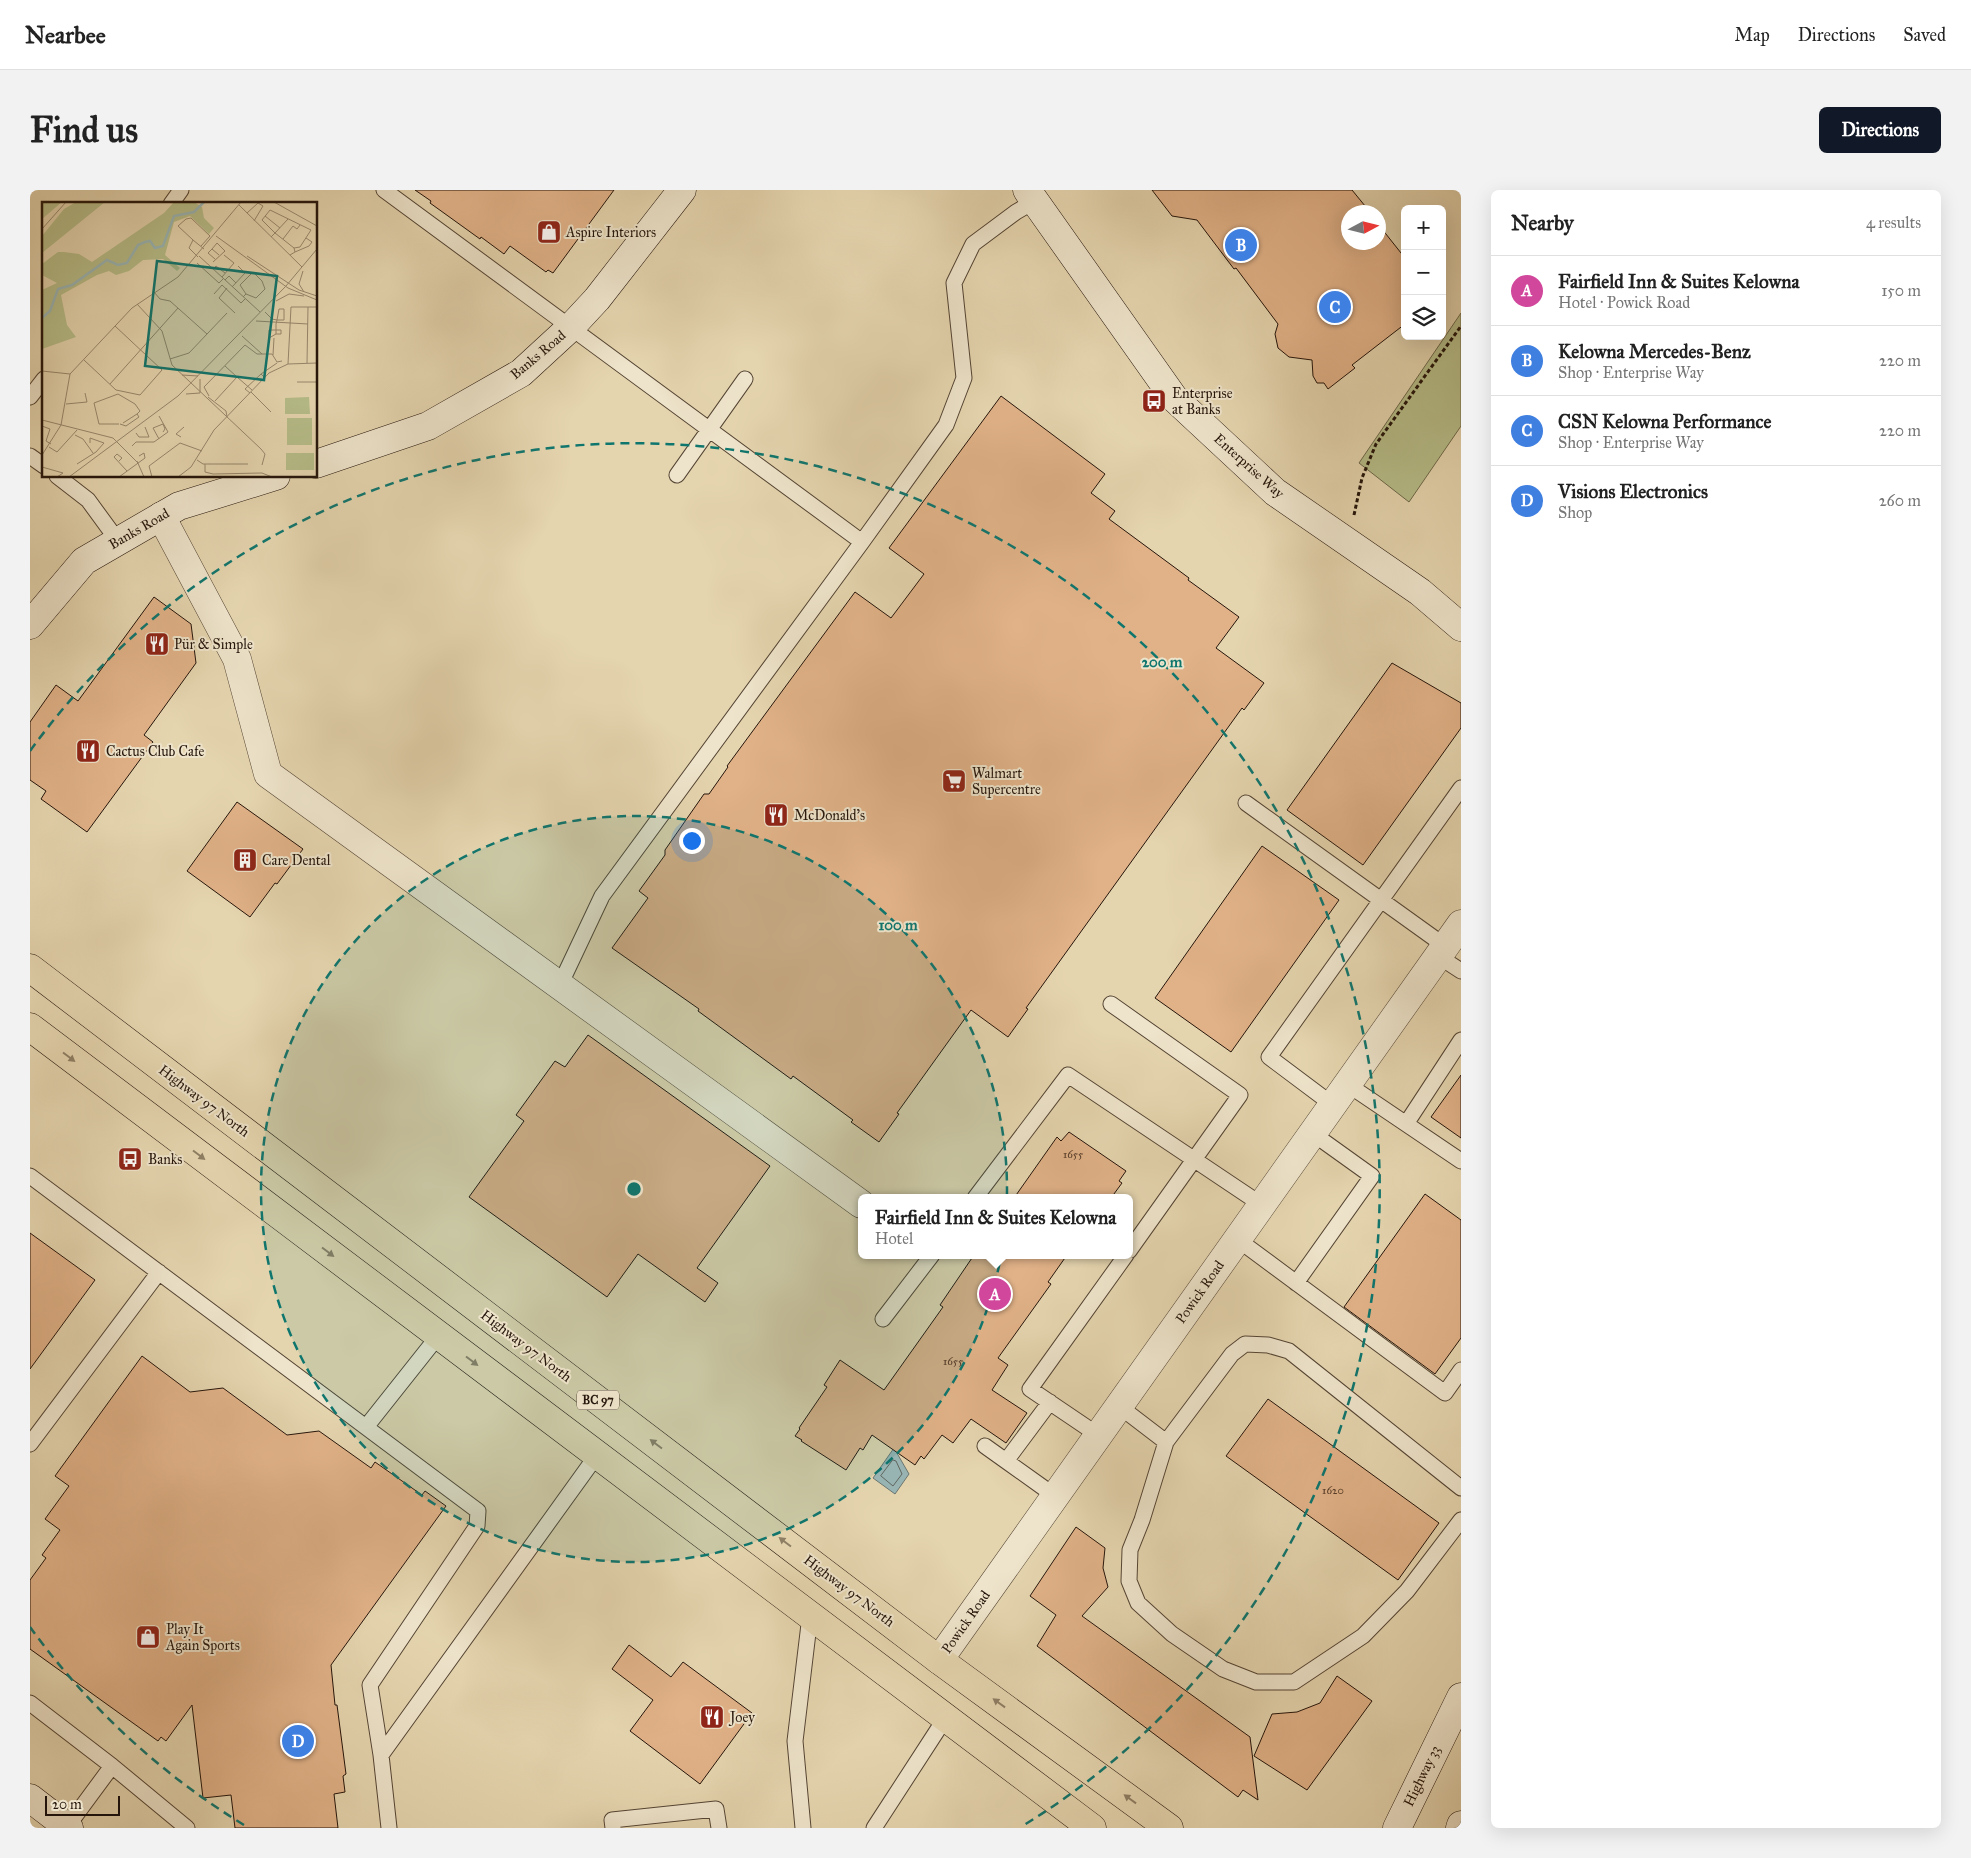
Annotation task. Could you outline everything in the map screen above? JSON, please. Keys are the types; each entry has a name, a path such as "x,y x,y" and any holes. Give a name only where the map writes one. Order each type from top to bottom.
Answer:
{"highway":[{"name":"Highway 97 North","path":"30,968 940,1660 1169,1828"},
{"path":"30,1027 1092,1828"},
{"path":"868,1658 940,1660"}],"street":[{"name":"Banks Road","path":"318,463 428,426 521,373 571,327 597,299 682,190"},
{"name":"Enterprise Way","path":"1032,196 1174,398 1275,492 1420,592 1461,627"},
{"name":"Banks Road","path":"30,625 84,561 179,506 270,478"},
{"path":"161,516 237,659 268,774 858,1202"},
{"name":"Powick Road","path":"940,1660 1461,924"},
{"name":"Highway 33","path":"1397,1828 1461,1697"},
{"path":"30,1798 68,1827"}],"lane":[{"path":"172,202 181,190"},
{"path":"384,190 862,542"},
{"path":"560,984 602,896 946,425 964,378 954,283 973,244 1016,212 1032,196"},
{"path":"677,475 745,380"},
{"path":"30,398 42,382"},
{"path":"30,456 42,465"},
{"path":"60,478 88,500 118,541"},
{"path":"1461,788 1269,1057 1340,1094 1406,1124 1461,1160"},
{"path":"1246,803 1380,900 1442,951 1461,971"},
{"path":"1111,1004 1240,1095 1133,1245"},
{"path":"1406,1124 1461,1040"},
{"path":"978,1194 1068,1075 1262,1205"},
{"path":"1296,1283 1372,1176 1312,1133"},
{"path":"30,1176 478,1511 477,1526 370,1685 381,1755 389,1828"},
{"path":"1237,1239 1445,1393 1461,1370"},
{"path":"883,1319 929,1259"},
{"path":"1098,1436 1030,1389 1123,1259"},
{"path":"30,1444 159,1272"},
{"path":"366,1427 438,1335"},
{"path":"1461,1488 1289,1351 1268,1345 1245,1344 1232,1354 1166,1442 1142,1520 1130,1550 1129,1581 1138,1602 1172,1634 1223,1669 1256,1682 1294,1682 1363,1636 1407,1591 1461,1520"},
{"path":"1006,1461 1050,1402"},
{"path":"1119,1406 1166,1442"},
{"path":"985,1446 1055,1496"},
{"path":"381,1755 597,1454"},
{"path":"803,1828 795,1741 810,1616"},
{"path":"30,1703 112,1766 187,1828"},
{"path":"874,1828 946,1717"},
{"path":"68,1827 112,1766"},
{"path":"613,1828 612,1820 716,1809 719,1828"}],"path":[{"path":"1348,542 1362,478 1376,444 1461,326"}],"green space":[{"path":"1461,313 1461,426 1409,502 1359,463 1443,340 1446,340 1446,335"}],"water":[{"path":"894,1448 909,1474 895,1494 873,1478"}],"building":[{"path":"415,190 614,190 553,273 548,270 546,272 510,246 504,254 481,237 480,239"},
{"path":"1152,190 1352,190 1364,205 1341,205 1341,250 1386,250 1386,234 1401,253 1401,327 1352,365 1355,368 1328,389 1324,383 1317,383 1313,376 1312,360 1289,357 1278,348 1275,334 1278,324 1197,220 1172,216"},
{"name":"Walmart Supercentre","path":"1001,396 1105,474 1091,493 1115,511 1109,519 1239,617 1216,648 1264,683 1244,710 1242,708 1026,1008 1028,1009 1008,1037 971,1010 897,1113 899,1114 879,1142 851,1122 853,1120 793,1076 791,1079 698,1011 699,1009 612,948 648,898 639,891 665,855 665,850 704,794 709,794 727,766 855,592 891,618 924,574 889,548"},
{"path":"154,597 191,624 196,663 144,735 153,742 87,832 41,799 46,791 30,780 30,722 56,685 78,701"},
{"path":"1392,663 1461,703 1461,728 1363,865 1287,810"},
{"name":"Care Dental","path":"237,802 303,849 250,917 187,871"},
{"path":"1262,846 1339,900 1231,1052 1155,998"},
{"path":"588,1035 770,1166 697,1268 718,1283 705,1302 638,1254 607,1297 469,1197 524,1121 516,1115 555,1061 565,1067"},
{"path":"1461,1075 1461,1138 1431,1117"},
{"path":"1069,1132 1126,1171 1119,1181 1122,1183 1114,1194 1017,1194 1057,1137 1061,1141"},
{"path":"1425,1194 1461,1220 1461,1338 1435,1374 1344,1307"},
{"path":"30,1233 95,1280 30,1369"},
{"path":"971,1259 1064,1259 1048,1282 1051,1284 998,1358 1008,1365 992,1390 1027,1413 1006,1443 971,1419 953,1443 942,1435 924,1459 921,1456 915,1465 872,1435 863,1450 860,1448 846,1470 795,1436 827,1387 824,1385 840,1360 884,1390 943,1307 940,1305"},
{"path":"142,1356 190,1392 223,1388 287,1435 319,1431 371,1468 375,1462 422,1495 425,1491 446,1506 331,1665 346,1774 343,1776 345,1792 334,1794 338,1828 235,1828 231,1795 203,1798 192,1705 166,1741 161,1737 158,1741 30,1649 30,1580 46,1558 42,1555 60,1530 45,1519 69,1486 55,1476"},
{"path":"1268,1399 1439,1523 1398,1580 1226,1456"},
{"path":"1076,1527 1105,1548 1103,1568 1108,1587 1082,1616 1250,1737 1258,1800 1243,1790 1238,1797 1037,1646 1056,1615 1030,1596"},
{"path":"629,1645 671,1677 683,1662 752,1713 700,1784 630,1731 653,1700 612,1669"},
{"path":"1337,1676 1372,1701 1307,1790 1254,1756 1272,1714 1297,1712 1320,1703"}],"place":[{"name":"Aspire Interiors","path":"549,232"},
{"name":"Kelowna Mercedes-Benz","path":"1241,245"},
{"name":"CSN Kelowna Performance","path":"1335,307"},
{"name":"Enterprise at Banks","path":"1154,401"},
{"name":"Pür & Simple","path":"157,644"},
{"name":"Cactus Club Cafe","path":"88,751"},
{"name":"Walmart Supercentre","path":"954,781"},
{"name":"McDonald's","path":"776,815"},
{"name":"Care Dental","path":"245,860"},
{"name":"Banks","path":"130,1159"},
{"name":"Fairfield Inn & Suites Kelowna","path":"995,1294"},
{"name":"Play It Again Sports","path":"148,1637"},
{"name":"Joey","path":"712,1717"},
{"name":"Visions Electronics","path":"298,1741"}]}
